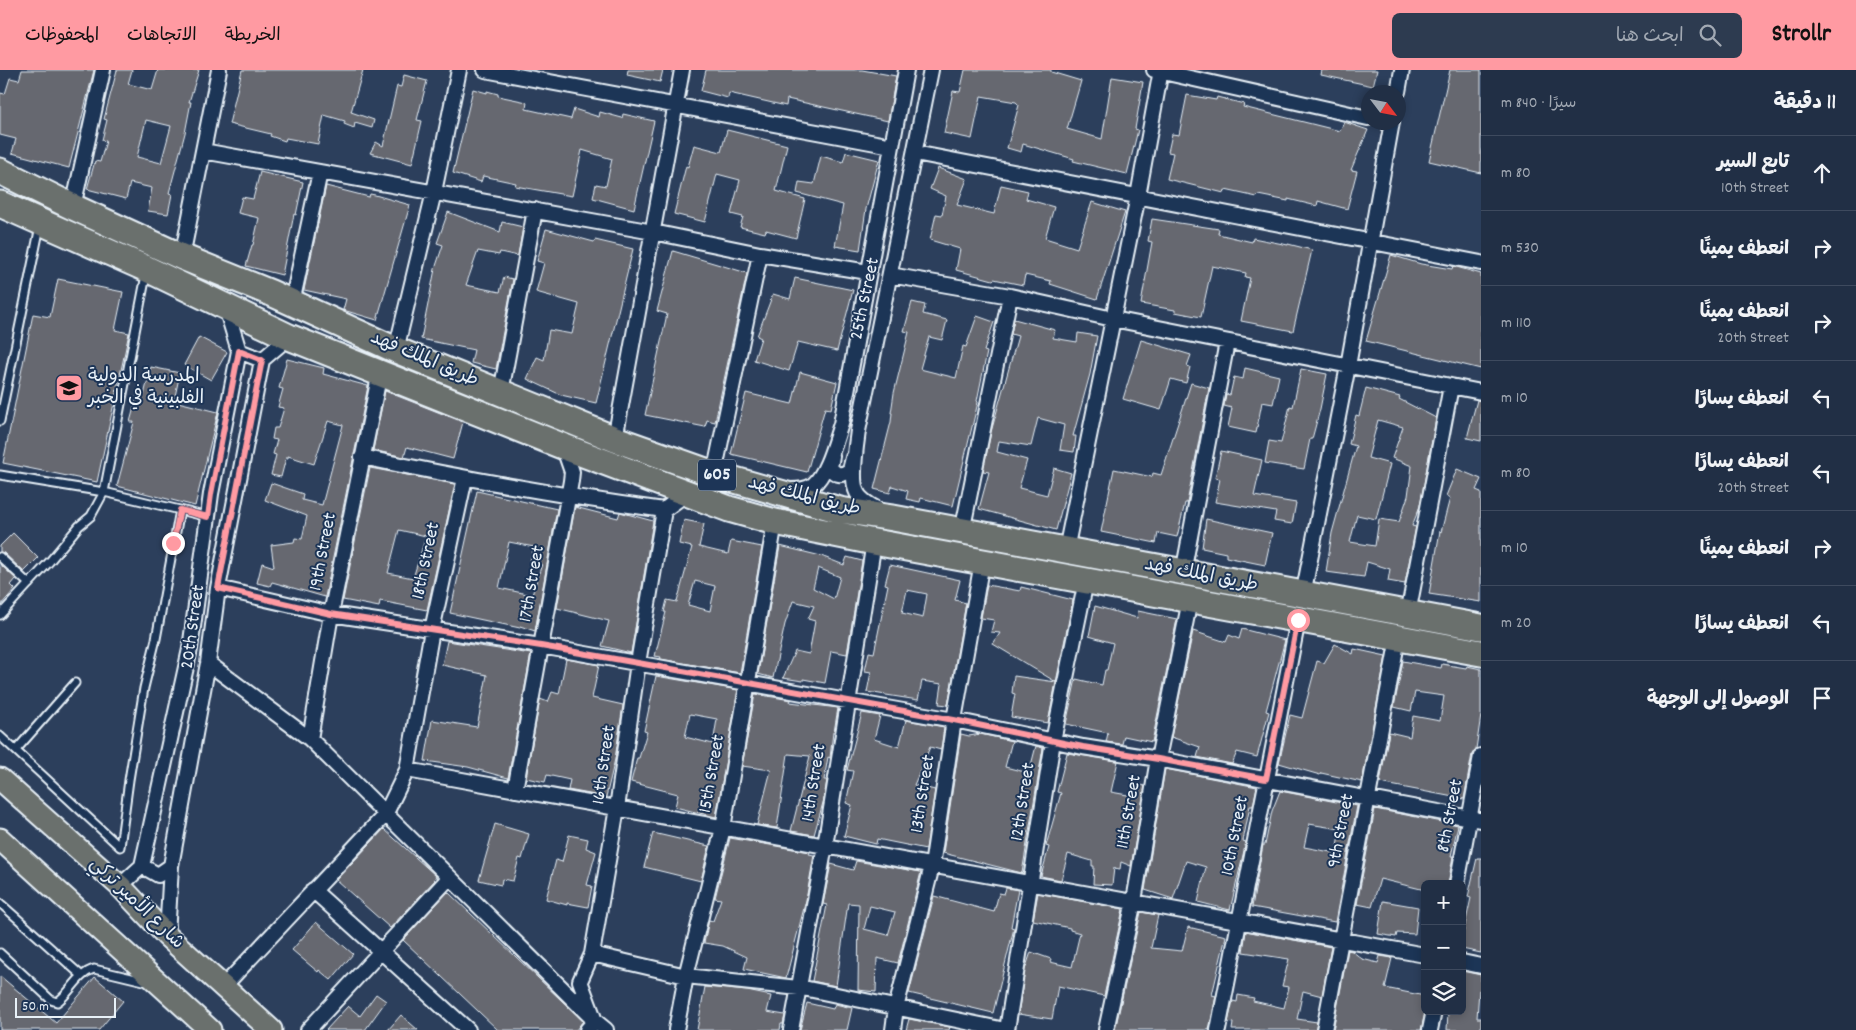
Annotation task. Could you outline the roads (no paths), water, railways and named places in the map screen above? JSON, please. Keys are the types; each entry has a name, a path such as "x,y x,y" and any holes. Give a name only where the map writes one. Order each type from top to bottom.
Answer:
{"highway":[{"name":"طريق الملك فهد","path":"0,171 182,257 292,303 396,350 614,438 714,474 840,510 893,518 1481,627"},
{"name":"طريق الملك فهد","path":"0,204 289,337 562,446 729,509 775,522 874,542 1481,653"}],"main road":[{"name":"شارع الأمير تركي","path":"0,779 120,886 167,936 271,1030"},
{"path":"0,839 210,1030"}],"street":[{"path":"73,207 103,70"},
{"path":"182,257 219,70"},
{"path":"396,350 434,192 459,70"},
{"path":"485,70 892,146"},
{"path":"614,438 682,70"},
{"name":"25th Street","path":"775,490 802,490 812,485 821,475 841,424 906,70"},
{"name":"25th Street","path":"893,518 867,504 856,490 854,468 858,431 931,70"},
{"path":"1399,85 1402,70"},
{"path":"1066,550 1138,196 1158,71 1361,116"},
{"path":"1303,595 1348,366 1390,130"},
{"path":"203,151 653,232 760,254 868,272"},
{"path":"915,153 1481,263"},
{"path":"292,303 320,172"},
{"path":"501,392 534,210"},
{"path":"714,474 760,254"},
{"path":"890,275 1010,296 1113,319 1481,392"},
{"path":"962,532 1010,296"},
{"name":"20th Street","path":"142,866 190,649 211,494 239,351 226,308"},
{"path":"239,351 262,360 289,337"},
{"path":"1184,573 1227,342"},
{"name":"20th Street","path":"167,936 171,866 208,663 218,588 262,360"},
{"name":"19th Street","path":"310,739 331,614 380,372"},
{"path":"1408,614 1451,386"},
{"path":"841,424 830,467 833,473 845,474 850,470 853,444 858,431"},
{"name":"17th Street","path":"515,790 572,472 562,446"},
{"path":"362,457 568,497 664,510 687,493"},
{"name":"18th Street","path":"223,986 385,814 407,770 432,630 464,478"},
{"name":"16th Street","path":"591,1026 580,981 592,954 664,510"},
{"name":"15th Street","path":"676,1030 686,976 723,828 775,522"},
{"name":"14th Street","path":"791,1030 825,846 874,542"},
{"name":"13th Street","path":"893,1030 896,1008 932,866 954,720 982,562"},
{"name":"12th Street","path":"1006,1030 1053,741 1086,581"},
{"path":"218,588 331,614 638,663 954,720 1083,747 1266,779 1475,820"},
{"name":"11th Street","path":"1106,1030 1134,901 1158,759 1190,600"},
{"name":"10th Street","path":"1218,1030 1298,620"},
{"name":"9th Street","path":"1324,1030 1398,638"},
{"path":"208,663 310,739 449,878 591,1026 606,1030"},
{"name":"8th Street","path":"1458,880 1475,820 1481,756"},
{"path":"407,770 1421,954"},
{"path":"120,886 142,866 158,875 171,866"},
{"path":"308,1030 449,878"},
{"path":"314,890 468,1030"},
{"path":"592,954 686,976 798,988 1006,1030"},
{"path":"1466,963 1481,966"},
{"path":"1430,1030 1433,1015"}],"lane":[{"path":"0,421 41,224"},
{"path":"0,615 79,526 91,516 104,492 147,270"},
{"path":"0,475 104,492 208,517"},
{"path":"0,736 120,847 128,780 144,688 156,639 180,510"},
{"path":"0,557 29,584"},
{"path":"16,750 74,683"},
{"path":"0,903 82,976"},
{"path":"0,953 50,1000 57,1002 63,998 82,976 94,969 160,985"}],"place":[{"name":"المدرسة الدولية الفلبينية في الخبر","path":"69,388"}]}
